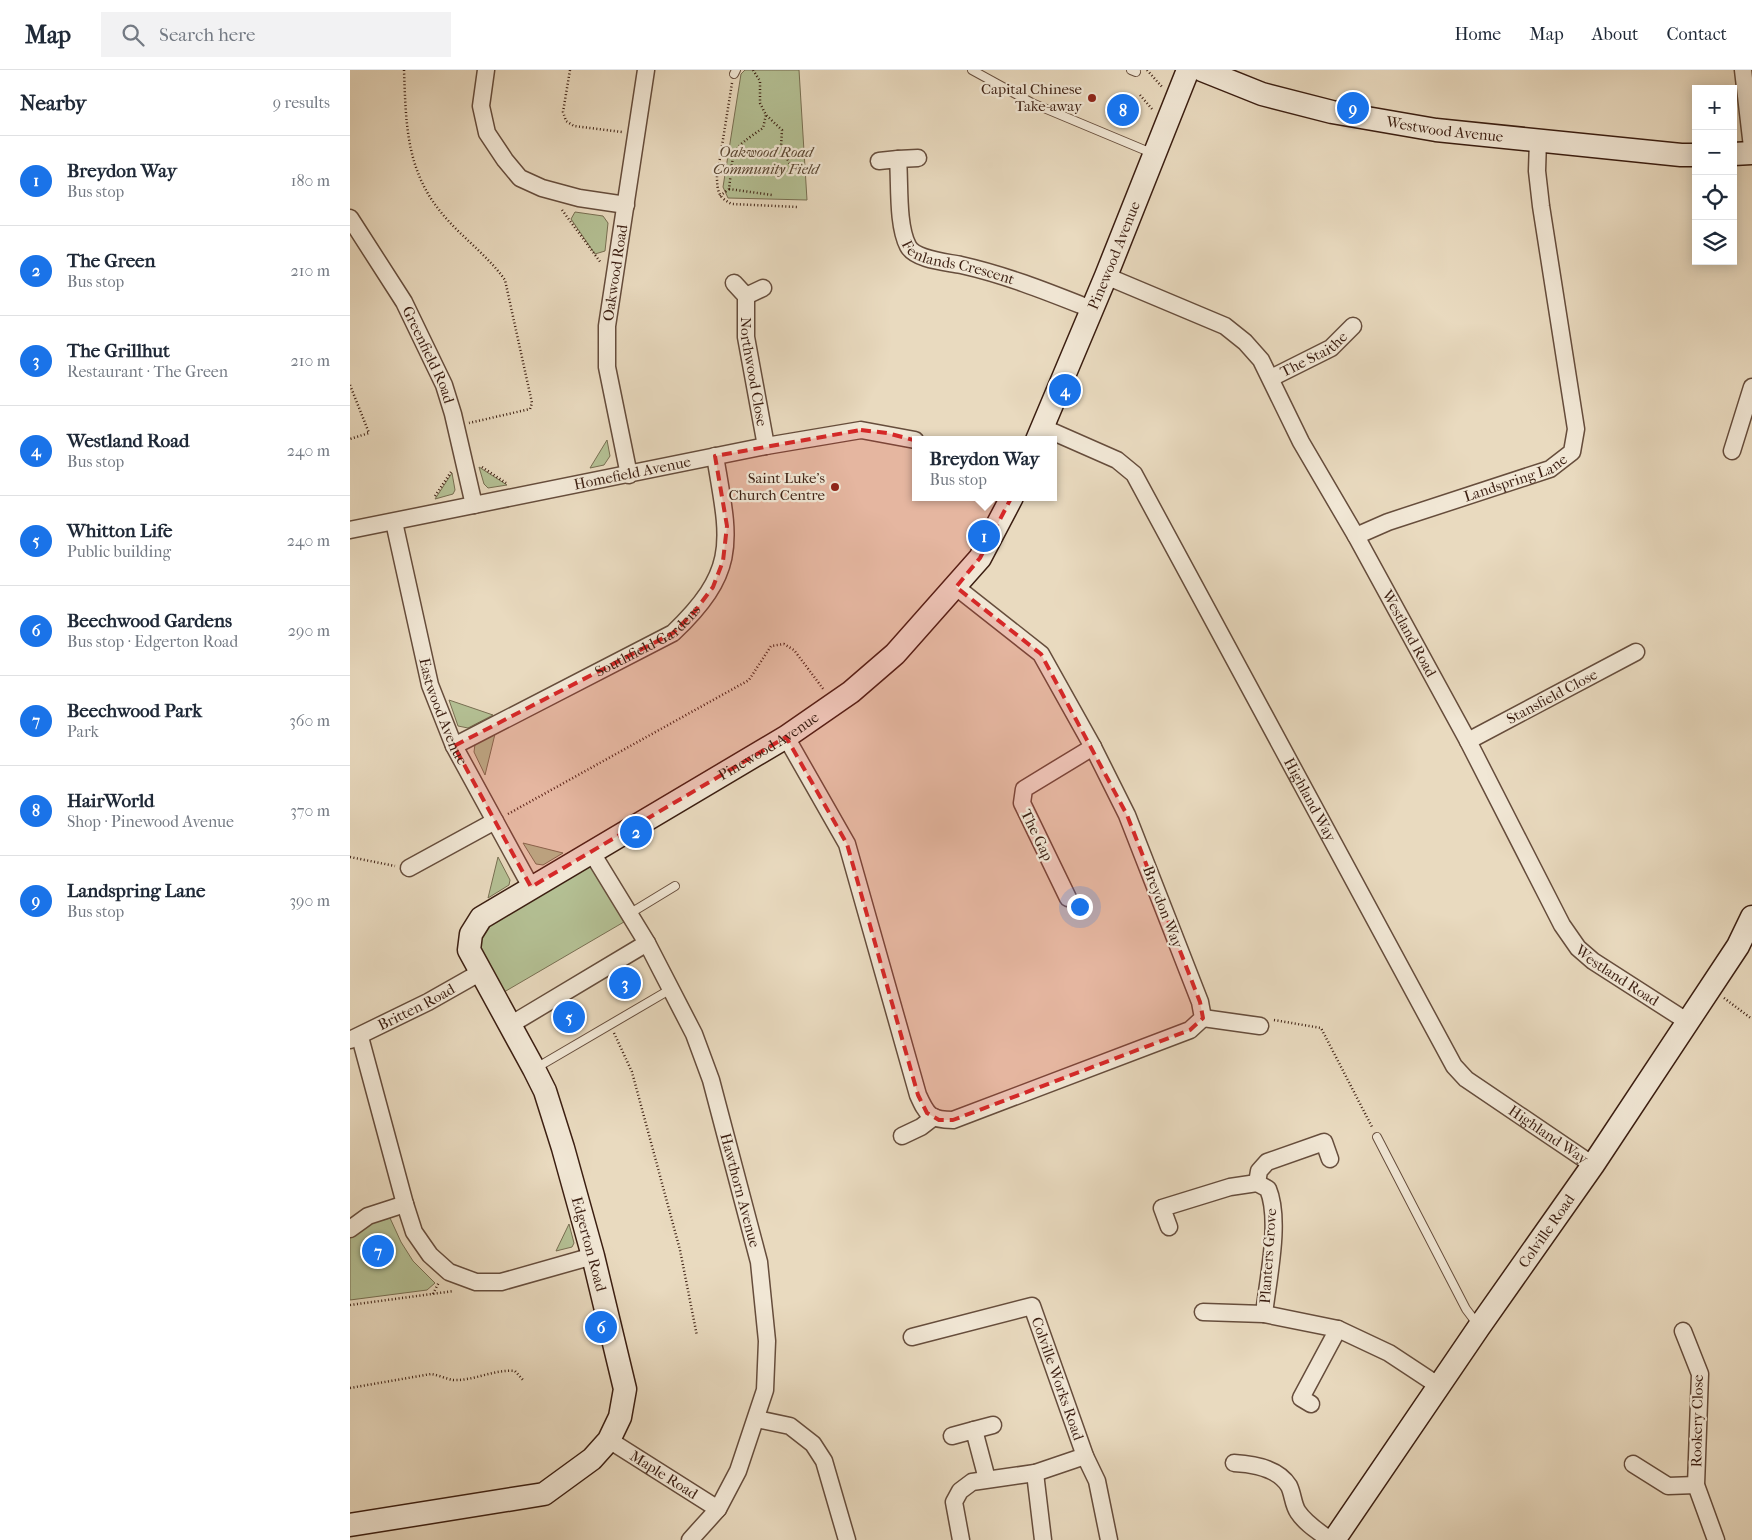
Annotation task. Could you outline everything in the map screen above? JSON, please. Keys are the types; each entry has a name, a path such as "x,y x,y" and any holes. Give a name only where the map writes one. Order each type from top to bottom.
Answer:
{"street":[{"path":"486,70 481,106 487,133 520,178 542,188 579,198 626,205"},
{"name":"Oakwood Road","path":"629,475 607,359 607,326 646,70"},
{"name":"Pinewood Avenue","path":"1040,433 1106,276 1188,70"},
{"name":"Westwood Avenue","path":"1202,70 1262,94 1332,112 1436,130 1692,155"},
{"path":"1742,70 1752,147"},
{"name":"Landspring Lane","path":"1356,536 1388,522 1550,469 1572,452 1576,429 1541,206 1537,171 1538,140"},
{"path":"1737,154 1752,153"},
{"path":"879,161 918,158"},
{"name":"Fenlands Crescent","path":"898,159 902,231 909,248 921,256 976,268 1029,285 1091,310"},
{"name":"Greenfield Road","path":"350,218 404,302 444,385 456,426 474,506"},
{"name":"Westland Road","path":"1106,276 1226,326 1245,342 1261,360 1301,442 1356,536 1468,741 1562,925 1578,948 1593,961 1688,1022"},
{"name":"Northwood Close","path":"734,283 746,296 746,337 766,446"},
{"name":"Northwood Close","path":"746,296 763,288"},
{"name":"The Staithe","path":"1271,378 1331,348 1353,326"},
{"path":"1732,451 1752,386"},
{"name":"Homefield Avenue","path":"350,530 766,446 861,430 912,439"},
{"name":"Highland Way","path":"1057,439 1118,460 1134,474 1454,1066 1466,1079 1593,1165"},
{"name":"Southfield Gardens","path":"454,746 673,633 695,611 713,587 724,561 727,526 715,456"},
{"name":"Pinewood Avenue","path":"471,934 481,918 786,737 835,703 895,654 956,587 980,558 1010,501"},
{"name":"Eastwood Avenue","path":"394,522 430,685 454,746 531,887"},
{"name":"Breydon Way","path":"956,587 1041,654 1093,747 1127,815 1200,1002 1203,1018"},
{"name":"Stansfield Close","path":"1468,741 1636,652"},
{"path":"786,737 847,844 918,1095 927,1113 940,1120 953,1120 1190,1030 1203,1018 1264,1023"},
{"name":"The Gap","path":"1068,898 1022,803 1024,788 1093,747"},
{"path":"409,868 495,821"},
{"name":"Hawthorn Avenue","path":"592,853 647,943 694,1034 710,1080 760,1262 767,1341 765,1390 757,1419 738,1470 718,1509 690,1540"},
{"name":"Colville Road","path":"1334,1540 1479,1327 1593,1165 1738,946 1752,917"},
{"name":"Edgerton Road","path":"350,1525 544,1494 592,1459 609,1440 620,1417 625,1389 593,1256 563,1148 545,1091 469,950 471,934"},
{"path":"510,1025 647,943"},
{"name":"Britten Road","path":"355,1039 428,1002 480,972"},
{"path":"355,1039 414,1232 430,1255 449,1272 476,1282 501,1282 593,1256"},
{"path":"902,1136 921,1127 934,1117"},
{"path":"1169,1227 1159,1201 1257,1183 1259,1171 1267,1162 1324,1142 1330,1159"},
{"name":"Planters Grove","path":"1257,1183 1268,1189 1274,1203 1271,1261 1264,1314"},
{"path":"350,1229 368,1216 405,1204"},
{"name":"Colville Works Road","path":"912,1337 1032,1306 1085,1456 1097,1481 1109,1540"},
{"name":"Planters Grove","path":"1203,1312 1264,1314 1338,1329 1389,1353 1439,1386"},
{"path":"1301,1398 1338,1329"},
{"name":"Rookery Close","path":"1683,1331 1700,1374 1696,1485 1716,1540"},
{"path":"757,1419 790,1426 813,1444 824,1461 847,1540"},
{"path":"952,1436 993,1425"},
{"path":"974,1430 987,1479"},
{"name":"Maple Road","path":"609,1440 718,1509"},
{"name":"Colville Works Road","path":"961,1540 954,1502 960,1491 972,1482 1035,1473 1085,1456"},
{"path":"1234,1463 1254,1464 1277,1474 1288,1485 1296,1509 1306,1522 1330,1540"},
{"name":"Rookery Close","path":"1633,1464 1668,1486 1696,1485"},
{"path":"1035,1473 1043,1540"}],"lane":[{"path":"972,70 1032,103 1155,154"},
{"path":"629,914 675,886"},
{"path":"534,1068 671,989"},
{"path":"1377,1137 1466,1309 1479,1327"}],"path":[{"path":"404,70 408,143 415,168 430,199 445,218 495,266 505,280 532,403 530,409 520,413 456,426"},
{"path":"570,70 563,112 566,121 574,126 636,134"},
{"path":"752,70 760,81 760,103 766,115 782,130 781,147 792,168"},
{"path":"1147,70 1166,91"},
{"path":"735,72 717,177 717,191 720,196 732,204 798,207"},
{"path":"1140,95 1156,114"},
{"path":"720,196 729,188 734,150 741,142 763,128 766,115"},
{"path":"729,188 772,194"},
{"path":"562,210 604,267"},
{"path":"350,385 368,433 350,439"},
{"path":"478,465 510,486"},
{"path":"433,500 452,470"},
{"path":"495,821 749,680 771,646 784,644 794,650 835,703"},
{"path":"350,858 409,868"},
{"path":"1719,995 1752,1019"},
{"path":"1264,1023 1321,1028 1377,1137"},
{"path":"609,1026 623,1048 632,1072 680,1250 697,1336"},
{"path":"350,1306 456,1291 439,1282 433,1294"},
{"path":"350,1388 431,1374 442,1375 451,1380 506,1370 515,1371 523,1380"}],"highlighted area":[{"path":"861,430 887,433 955,451 1023,475 980,558 956,587 1041,654 1127,815 1200,1002 1203,1018 1190,1030 953,1120 939,1120 927,1113 918,1095 847,844 786,737 531,887 454,746 673,633 695,611 713,587 723,561 727,526 715,456"}],"green space":[{"name":"Oakwood Road Community Field","path":"745,70 799,70 807,200 728,198 723,187 741,74"},
{"path":"575,212 603,216 608,223 605,251 595,254 571,219"},
{"path":"607,440 610,456 604,465 590,468"},
{"path":"479,467 507,485 488,488 484,484"},
{"path":"452,473 455,490 453,494 435,499"},
{"path":"449,700 493,715 468,728 458,726"},
{"path":"495,734 485,775 474,752 475,744"},
{"path":"523,843 563,853 543,865 536,864"},
{"path":"498,857 510,880 509,885 488,898"},
{"path":"592,858 629,919 499,995 476,936 485,921"},
{"path":"390,1218 401,1242 413,1261 435,1283 427,1290 350,1300 350,1237 366,1225"},
{"path":"569,1224 574,1243 572,1247 556,1251"}],"place":[{"name":"Capital Chinese Take-away","path":"1092,98"},
{"name":"Landspring Lane","path":"1353,108"},
{"name":"HairWorld","path":"1123,110"},
{"name":"Westland Road","path":"1065,390"},
{"name":"Saint Luke's Church Centre","path":"835,487"},
{"name":"Breydon Way","path":"984,536"},
{"name":"The Green","path":"636,832"},
{"name":"The Grillhut","path":"625,983"},
{"name":"Whitton Life","path":"569,1017"},
{"name":"Beechwood Park","path":"378,1251"},
{"name":"Beechwood Gardens","path":"601,1327"}]}
